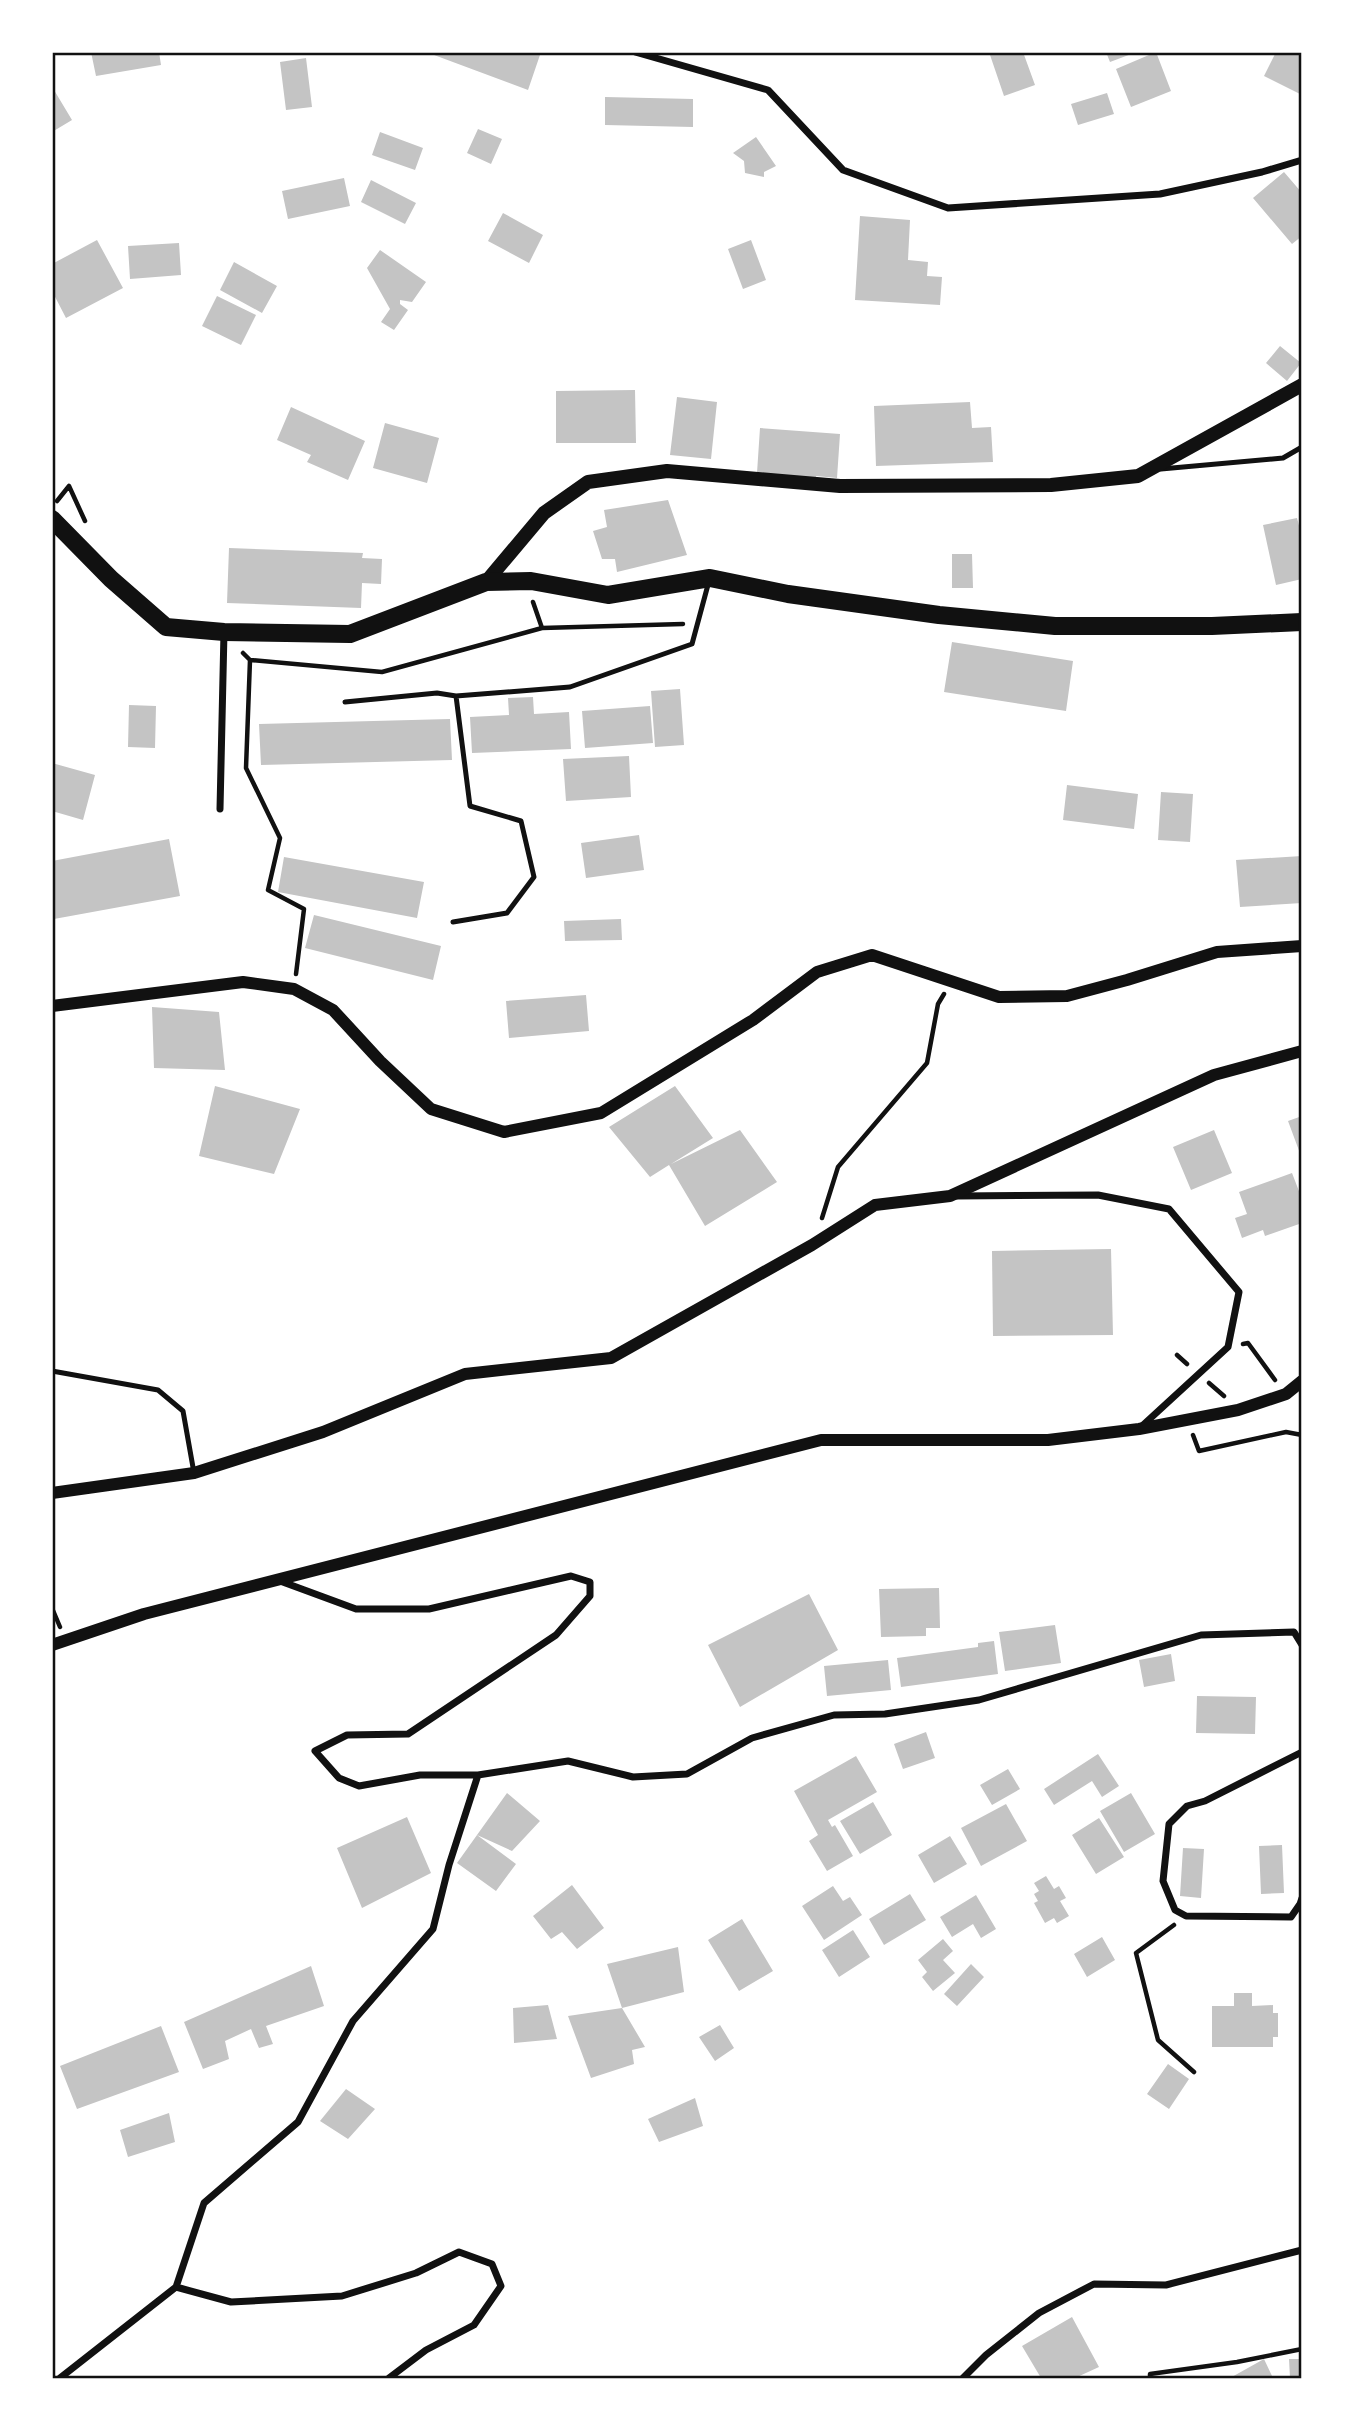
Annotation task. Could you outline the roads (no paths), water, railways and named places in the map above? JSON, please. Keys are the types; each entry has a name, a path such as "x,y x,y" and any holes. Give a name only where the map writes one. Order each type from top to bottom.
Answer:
{"main road":[{"path":"486,582 544,513 588,482 667,471 840,486 1051,485 1138,476 1301,385"},
{"path":"52,519 111,579 166,627 224,632 350,634 486,582 531,581 608,595 710,578 788,594 939,615 1055,626 1212,626 1301,622"}],"street":[{"path":"635,52 768,90 843,170 948,208 1160,194 1262,172 1301,160"},
{"path":"220,809 224,632"},
{"path":"52,1006 243,982 294,989 333,1010 380,1061 431,1109 504,1132 601,1113 752,1020 817,972 872,955 999,997 1067,996 1217,952 1301,946"},
{"path":"950,1196 1214,1075 1301,1051"},
{"path":"52,1493 194,1473 323,1432 465,1374 611,1358 812,1245 875,1205 950,1196 1098,1195 1169,1209 1239,1292 1228,1347 1139,1429"},
{"path":"52,1645 144,1614 821,1440 1048,1440 1139,1429 1238,1409 1286,1394 1301,1381"},
{"path":"280,1581 356,1609 429,1609 571,1576 590,1582 590,1596 556,1635 408,1734 348,1735 315,1751 339,1778 359,1786 420,1775 478,1775 568,1760 634,1777 687,1774 752,1738 834,1715 886,1714 979,1700 1201,1635 1294,1632 1301,1645"},
{"path":"1301,1752 1205,1801 1187,1806 1170,1824 1163,1881 1175,1910 1186,1916 1291,1917 1301,1898"},
{"path":"60,2378 176,2287 204,2203 298,2122 353,2021 433,1929 449,1865 478,1775"},
{"path":"963,2378 986,2355 1039,2313 1094,2284 1166,2285 1301,2250"},
{"path":"176,2287 231,2302 342,2296 416,2273 459,2252 492,2264 500,2286 474,2325 426,2350 389,2378"}],"lane":[{"path":"1150,470 1283,458 1301,447"},
{"path":"345,702 437,692 456,696 570,687 692,644 710,578"},
{"path":"453,922 507,913 534,877 521,821 470,806 456,696"},
{"path":"52,1371 158,1391 183,1411 194,1473"}]}
